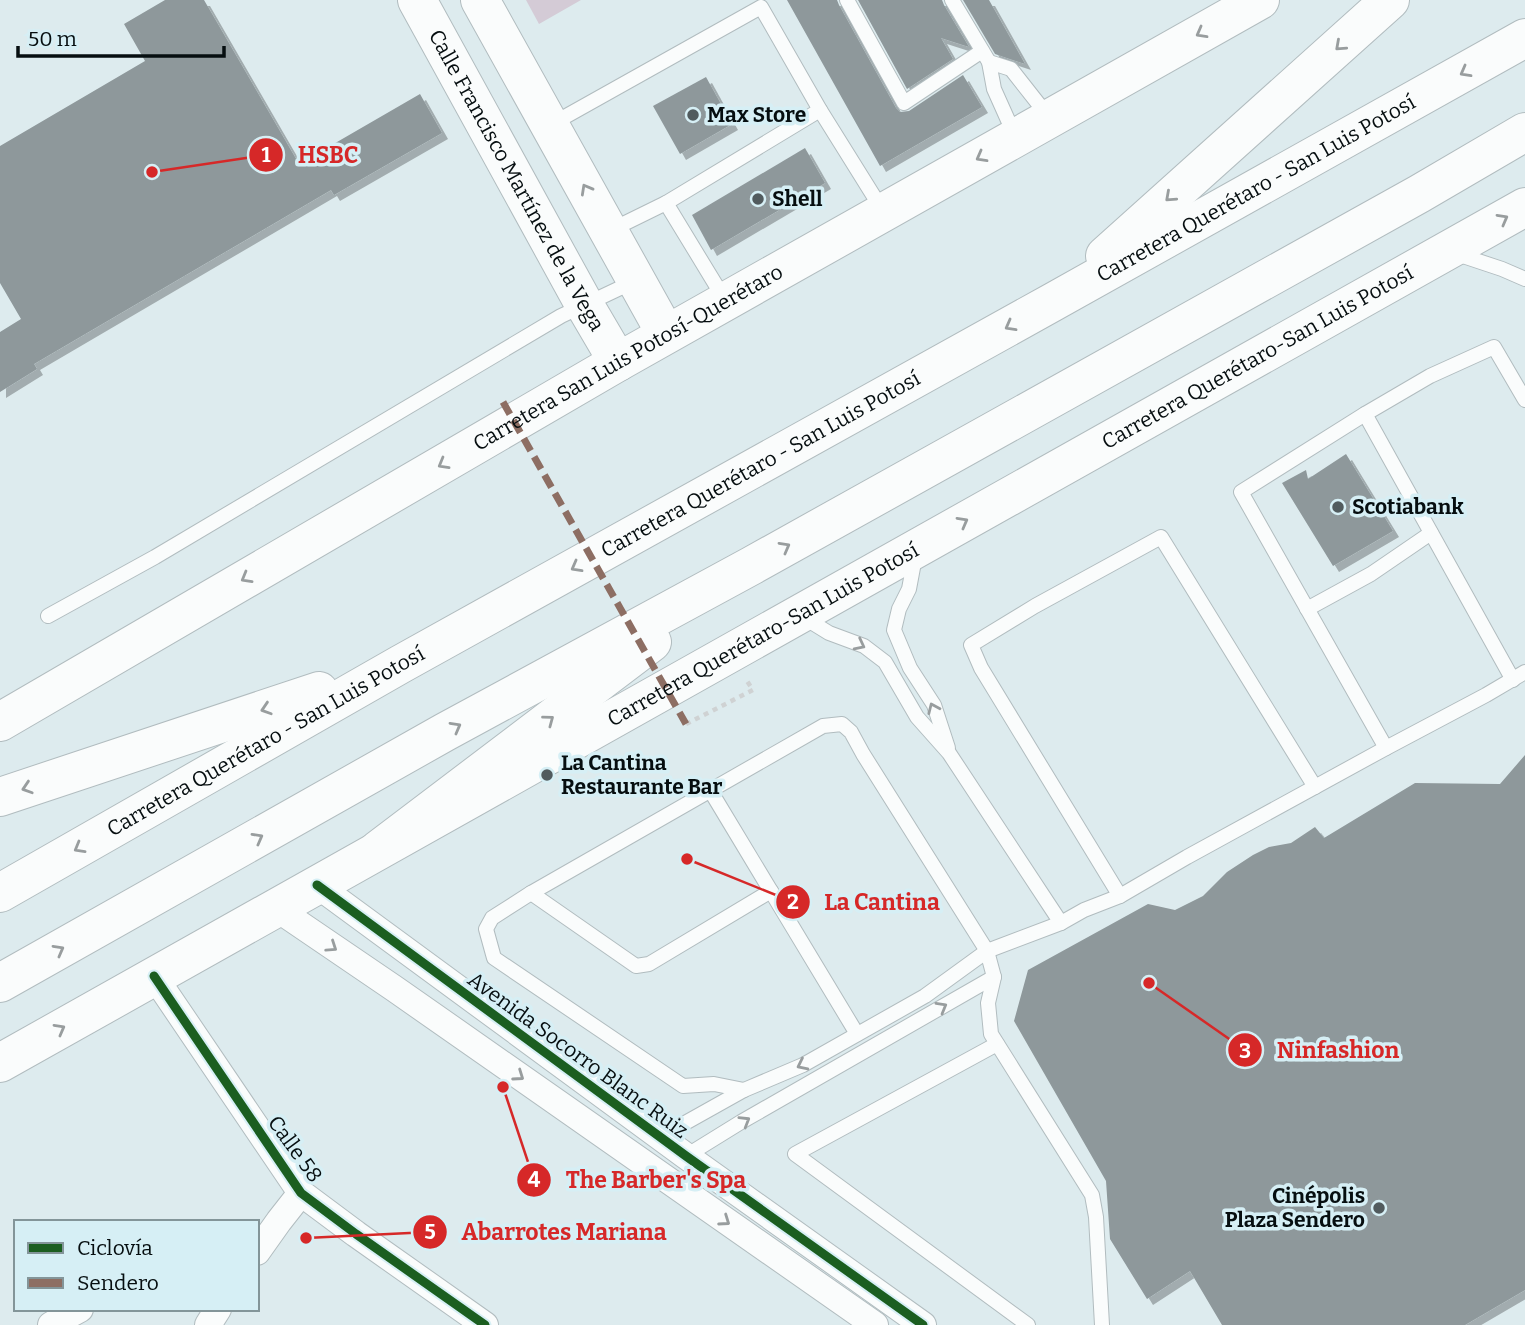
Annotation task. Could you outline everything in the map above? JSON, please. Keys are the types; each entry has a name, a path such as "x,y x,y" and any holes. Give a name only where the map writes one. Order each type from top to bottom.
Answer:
{"main road":[{"name":"Calle Francisco Martínez de la Vega","path":"416,0 618,362"},
{"path":"480,0 667,334"},
{"name":"Carretera San Luis Potosí-Querétaro","path":"0,722 618,362 1260,0"},
{"path":"1054,302 1390,0"},
{"name":"Carretera Querétaro - San Luis Potosí","path":"0,893 401,664 1525,38"},
{"path":"475,106 524,79"},
{"path":"0,984 445,732 751,566 1419,194 1525,132"},
{"path":"1419,194 1525,156"},
{"name":"Carretera Querétaro-San Luis Potosí","path":"0,1063 1525,207"},
{"path":"378,850 751,566"},
{"path":"0,797 401,664"}],"street":[{"name":"Avenida Socorro Blanc Ruiz","path":"317,885 686,1156 923,1325"},
{"path":"276,908 875,1325"},
{"path":"395,989 396,970 404,961 417,959"},
{"name":"Calle 58","path":"154,976 301,1193 356,1234 452,1316 485,1325"},
{"path":"259,1247 268,1226 301,1193"},
{"path":"51,1325 76,1311"}],"lane":[{"path":"847,0 904,103 986,56"},
{"path":"952,0 986,56 994,89 1015,138"},
{"path":"551,125 761,7 820,110 884,212"},
{"path":"986,56 1011,69 1049,118"},
{"path":"609,231 666,203 820,110"},
{"path":"666,203 726,301"},
{"path":"1446,251 1525,279"},
{"path":"48,616 155,557 561,316 637,281"},
{"path":"1386,748 1241,492 1364,414 1430,376 1494,346 1525,400"},
{"path":"660,1137 744,1090 803,1065 925,996 987,951 1061,923 1084,909 1120,896 1519,676 1364,414"},
{"path":"1307,609 1371,574 1432,533"},
{"path":"1120,896 981,668 971,645 1035,606 1161,537 1315,787"},
{"path":"916,548 909,589 899,609 894,630 910,668 934,705 949,753"},
{"path":"799,614 829,633 864,646 885,662 917,717 949,753 1061,923"},
{"path":"744,1090 714,1084 683,1086 494,958 486,929 492,918 531,892 823,726 842,724 851,732 987,951 994,977 988,1003 991,1034 1092,1195 1097,1217 1102,1325"},
{"path":"710,790 858,1034"},
{"path":"531,892 636,966 649,964 772,891"},
{"path":"686,1156 994,977"},
{"path":"997,1044 795,1154 1028,1325"}],"shaded area":[{"path":"526,0 581,0 539,24"}],"building":[{"path":"165,0 204,0 299,164 420,94 442,133 334,195 331,190 34,364 37,369 0,392 0,332 21,319 0,283 0,146 145,61 124,24"},
{"path":"787,0 837,0 900,112 909,111 963,75 982,107 880,166"},
{"path":"858,0 942,0 969,47 941,38 953,59 907,89"},
{"path":"963,0 989,0 1025,64 995,54"},
{"name":"Max Store","path":"706,77 732,124 680,154 653,106"},
{"name":"Shell","path":"805,148 825,183 711,250 692,215"},
{"name":"Scotiabank","path":"1346,454 1393,531 1333,566 1282,483 1306,470 1308,479"},
{"path":"1525,755 1525,1290 1465,1325 1222,1325 1190,1271 1147,1299 1110,1239 1106,1181 1014,1021 1028,970 1148,904 1175,910 1203,896 1227,872 1253,855 1269,847 1291,843 1315,827 1324,838 1415,783 1500,784"}],"marked path":[{"path":"503,402 686,724"}],"cycle path":[{"path":"317,885 686,1156 923,1325"},
{"path":"154,976 301,1193 485,1325"}],"place":[{"name":"Max Store","path":"693,115"},
{"name":"HSBC","path":"152,172"},
{"name":"Shell","path":"758,199"},
{"name":"Scotiabank","path":"1338,507"},
{"name":"La Cantina Restaurante Bar","path":"547,775"},
{"name":"La Cantina","path":"687,859"},
{"name":"Ninfashion","path":"1149,983"},
{"name":"The Barber's Spa","path":"503,1087"},
{"name":"Cinépolis Plaza Sendero","path":"1379,1208"},
{"name":"Abarrotes Mariana","path":"306,1238"}]}
